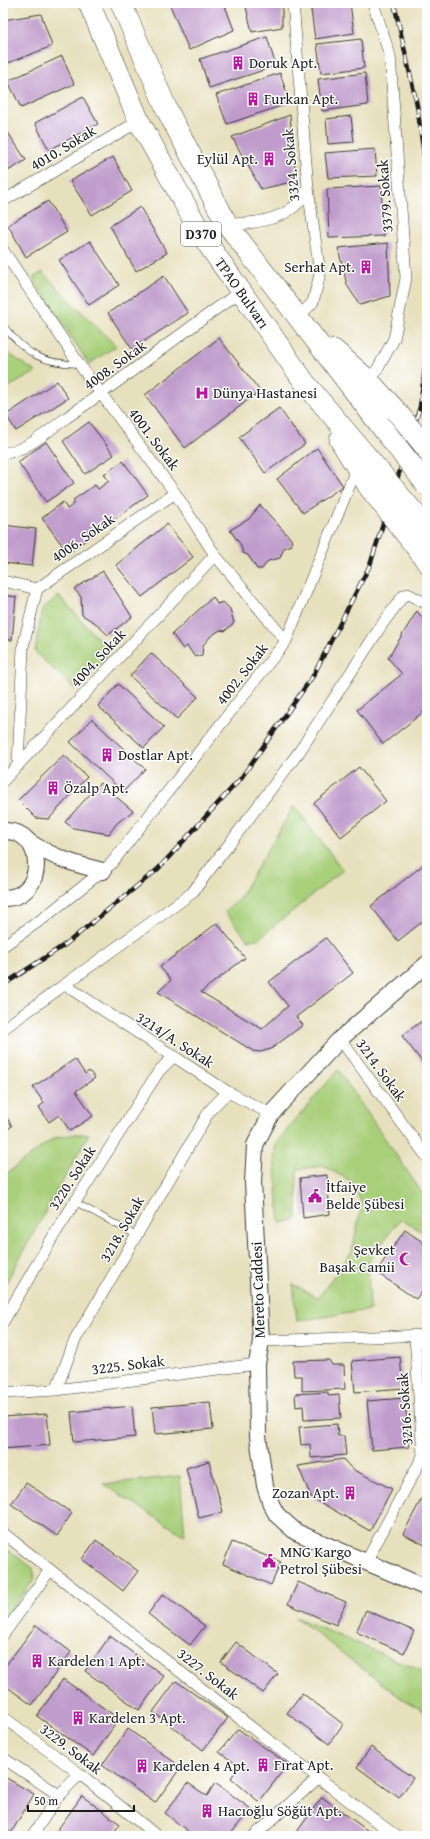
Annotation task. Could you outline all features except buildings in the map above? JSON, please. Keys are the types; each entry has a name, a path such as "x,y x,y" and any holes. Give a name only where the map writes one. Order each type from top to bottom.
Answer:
{"highway":[{"name":"TPAO Bulvarı","path":"89,3 138,120 203,236 240,292 305,383 355,440 427,528"},
{"name":"TPAO Bulvarı","path":"121,3 142,56 168,112 227,224 427,484"},
{"path":"298,318 368,380 397,412 427,450"},
{"path":"305,383 369,488 422,555"}],"street":[{"name":"3324. Sokak","path":"293,3 308,188 320,274 313,302 298,318"},
{"name":"3379. Sokak","path":"368,380 377,370 394,339 406,278 390,56 373,3"},
{"name":"4010. Sokak","path":"3,202 138,120"},
{"path":"227,224 253,224 269,220 297,204 308,188"},
{"name":"4001. Sokak","path":"3,250 79,364 175,493 215,555 286,641"},
{"name":"4008. Sokak","path":"3,453 10,452 30,443 102,394 240,292"},
{"name":"4002. Sokak","path":"3,946 45,917 111,864 133,838 286,641 357,467"},
{"name":"4006. Sokak","path":"37,589 175,493"},
{"name":"4004. Sokak","path":"3,781 215,555"},
{"path":"3,581 37,589 22,647 18,766"},
{"path":"3,1029 192,893 299,752 402,596 408,594 427,604"},
{"path":"4,830 17,834 49,854 73,864 103,870"},
{"path":"3,898 16,896 26,890 33,881 37,871 37,860 34,849 27,840"},
{"name":"Mereto Caddesi","path":"427,964 340,1039 272,1114 255,1145 253,1182 261,1341 257,1364 258,1436 265,1486 271,1504 277,1515 296,1532 427,1588"},
{"path":"340,1039 367,1030 427,976"},
{"name":"3214/A. Sokak","path":"65,985 228,1092 272,1114"},
{"name":"3214. Sokak","path":"340,1039 427,1157"},
{"name":"3220. Sokak","path":"3,1322 75,1202 159,1071 174,1056"},
{"name":"3218. Sokak","path":"56,1390 75,1340 210,1110 228,1092"},
{"path":"261,1341 427,1335"},
{"name":"3216. Sokak","path":"366,1562 425,1457 415,1336"},
{"name":"3225. Sokak","path":"3,1393 56,1390 257,1364"},
{"name":"3227. Sokak","path":"3,1533 318,1778 396,1836"},
{"path":"3,1635 50,1570"},
{"name":"3229. Sokak","path":"3,1717 80,1774 157,1836"},
{"path":"3,1758 60,1795"},
{"path":"32,1836 60,1795 80,1774"},
{"path":"254,1836 318,1778"}],"lane":[{"path":"3,325 34,356 59,364 79,364"},
{"path":"75,1202 136,1235"}],"green space":[{"path":"42,272 116,346 89,364 33,278"},
{"path":"3,350 36,372 3,390"},
{"path":"59,596 110,652 76,690 35,652 42,609"},
{"path":"294,806 343,870 258,939 248,940 225,912 238,900"},
{"path":"338,1070 427,1200 427,1235 400,1219 368,1262 370,1310 297,1321 293,1284 318,1298 352,1251 362,1204 351,1181 323,1166 297,1169 297,1219 280,1223 274,1155 276,1143"},
{"path":"76,1134 89,1134 3,1288 3,1176 54,1138"},
{"path":"419,1345 427,1345 427,1418"},
{"path":"180,1476 185,1536 103,1484"},
{"path":"3,1546 33,1568 35,1578 3,1621"},
{"path":"295,1617 427,1673 427,1713 401,1698"}],"railway":[{"path":"394,3 417,105 427,177"},
{"path":"3,985 66,944 158,869 241,778 313,676 370,565 420,407 427,351"}],"place":[{"name":"Doruk Apt.","path":"238,63"},
{"name":"Furkan Apt.","path":"253,99"},
{"name":"Eylül Apt.","path":"269,159"},
{"name":"Serhat Apt.","path":"366,267"},
{"name":"Dünya Hastanesi","path":"202,393"},
{"name":"Dostlar Apt.","path":"107,755"},
{"name":"Özalp Apt.","path":"53,788"},
{"name":"İtfaiye Belde Şübesi","path":"315,1196"},
{"name":"Şevket Başak Camii","path":"406,1259"},
{"name":"Zozan Apt.","path":"350,1493"},
{"name":"MNG Kargo Petrol Şübesi","path":"269,1561"},
{"name":"Kardelen 1 Apt.","path":"37,1661"},
{"name":"Kardelen 3 Apt.","path":"78,1718"},
{"name":"Fırat Apt.","path":"263,1765"},
{"name":"Kardelen 4 Apt.","path":"142,1766"},
{"name":"Hacıoğlu Söğüt Apt.","path":"207,1811"}]}
